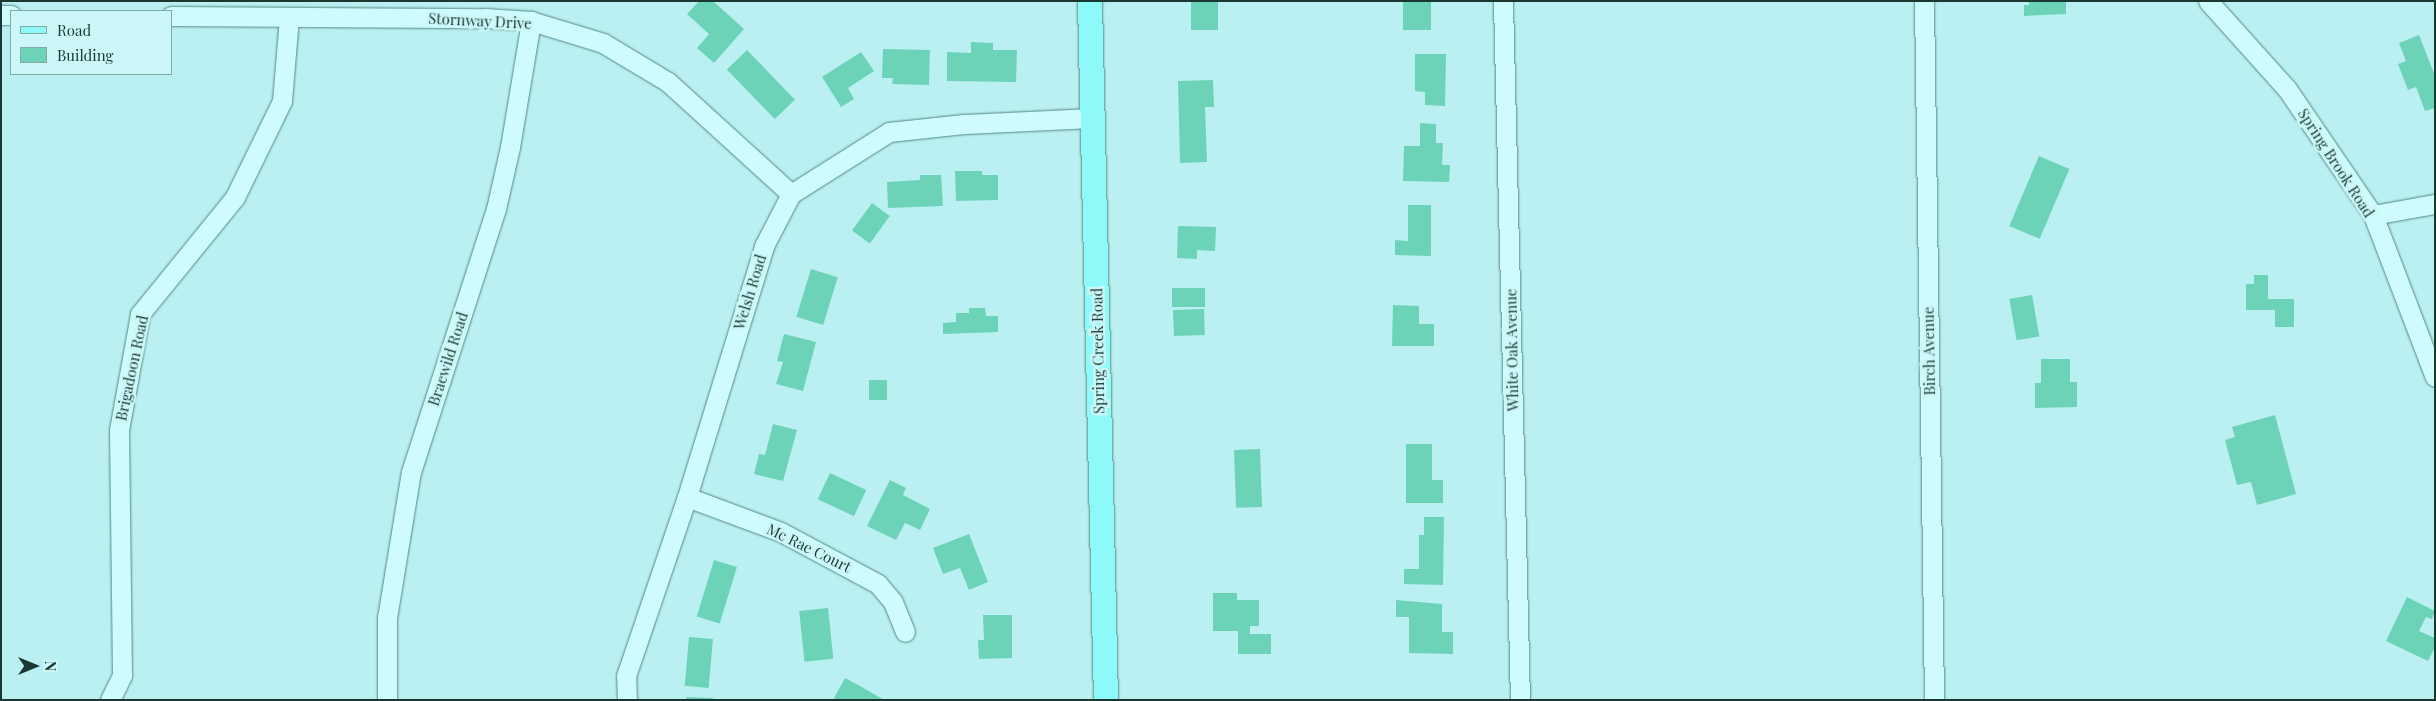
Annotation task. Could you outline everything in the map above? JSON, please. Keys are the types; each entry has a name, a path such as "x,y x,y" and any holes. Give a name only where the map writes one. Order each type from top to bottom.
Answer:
{"main road":[{"name":"Spring Creek Road","path":"1090,1 1106,700"}],"street":[{"name":"White Oak Avenue","path":"1504,1 1520,700"},
{"name":"Birch Avenue","path":"1924,1 1934,700"},
{"name":"Spring Brook Road","path":"2208,1 2288,89 2373,215 2435,377"},
{"name":"Stornway Drive","path":"172,16 486,18 530,21 603,43 668,82 791,194"},
{"name":"Brigadoon Road","path":"110,700 122,675 119,430 140,314 235,197 282,101 289,17"},
{"name":"Braewild Road","path":"387,700 387,618 411,472 496,209 510,147 530,21"},
{"path":"791,194 889,132 964,124 1092,118"},
{"name":"Welsh Road","path":"627,700 626,676 687,497 764,246 791,194"},
{"path":"2373,215 2435,204"},
{"name":"Mc Rae Court","path":"687,497 781,532 878,584 893,602 906,632"}],"building":[{"path":"699,1 713,1 744,29 714,63 697,48 709,34 687,14"},
{"path":"1191,1 1218,1 1218,30 1191,30"},
{"path":"1403,1 1431,1 1431,30 1403,30"},
{"path":"2029,1 2066,1 2066,14 2024,16 2024,5 2029,5"},
{"path":"2419,35 2435,76 2435,108 2425,111 2416,87 2408,90 2398,64 2406,61 2399,43"},
{"path":"971,42 993,43 993,50 1017,50 1016,82 947,81 947,52 971,53"},
{"path":"883,49 930,50 929,85 892,84 893,78 882,78"},
{"path":"747,50 795,100 775,119 727,69"},
{"path":"861,52 874,71 848,88 854,99 841,107 822,77"},
{"path":"1415,54 1446,54 1445,106 1425,105 1425,92 1415,91"},
{"path":"1213,80 1214,107 1205,107 1207,162 1180,163 1178,81"},
{"path":"1420,123 1436,124 1436,143 1443,143 1442,165 1450,165 1449,182 1403,181 1404,146 1420,146"},
{"path":"2039,156 2069,169 2040,239 2009,226"},
{"path":"955,171 982,171 982,175 998,175 998,200 956,201"},
{"path":"920,175 941,175 943,206 888,208 887,182 920,180"},
{"path":"872,203 890,216 870,243 852,231"},
{"path":"1408,205 1431,205 1431,256 1395,255 1395,240 1408,241"},
{"path":"1178,226 1216,227 1215,251 1197,250 1197,259 1177,258"},
{"path":"811,269 838,277 823,325 796,317"},
{"path":"2254,275 2268,275 2268,299 2294,299 2294,327 2275,327 2275,310 2246,310 2246,284 2254,284"},
{"path":"1172,288 1205,288 1205,307 1172,307"},
{"path":"2032,295 2039,336 2017,340 2009,299"},
{"path":"1393,305 1419,306 1419,324 1434,324 1434,346 1392,346"},
{"path":"969,308 985,308 986,316 998,316 998,332 943,334 943,323 956,322 956,313 969,313"},
{"path":"1204,309 1205,335 1174,336 1173,310"},
{"path":"784,334 816,342 803,391 776,384 783,362 777,361"},
{"path":"2041,359 2070,359 2070,382 2077,382 2077,407 2035,408 2035,383 2041,383"},
{"path":"869,380 887,380 887,400 869,400"},
{"path":"2275,415 2296,494 2257,505 2251,482 2237,485 2225,440 2235,437 2232,427"},
{"path":"773,424 797,430 783,481 754,474 759,454 765,455"},
{"path":"1406,444 1432,444 1432,480 1443,480 1443,503 1406,503"},
{"path":"1260,449 1262,507 1236,508 1234,450"},
{"path":"830,473 866,490 854,516 818,499"},
{"path":"890,480 906,488 903,495 930,509 920,530 905,523 896,540 867,526"},
{"path":"1424,517 1444,517 1443,585 1404,584 1404,569 1419,569 1419,535 1424,535"},
{"path":"969,534 988,582 969,590 960,568 943,574 933,548"},
{"path":"714,560 737,567 720,623 697,616"},
{"path":"1213,593 1237,593 1237,600 1259,600 1259,626 1250,626 1250,634 1271,634 1271,654 1238,654 1238,631 1213,631"},
{"path":"2407,597 2435,611 2432,619 2426,617 2419,631 2435,638 2435,647 2428,661 2386,641"},
{"path":"1396,600 1442,604 1442,632 1453,632 1453,654 1409,653 1409,617 1396,617"},
{"path":"828,608 833,659 804,662 799,611"},
{"path":"983,615 1012,615 1012,658 979,659 978,640 984,640"},
{"path":"689,637 713,639 709,688 685,686"},
{"path":"845,678 860,686 884,700 833,700"},
{"path":"686,697 713,698 713,700 686,700"}]}
